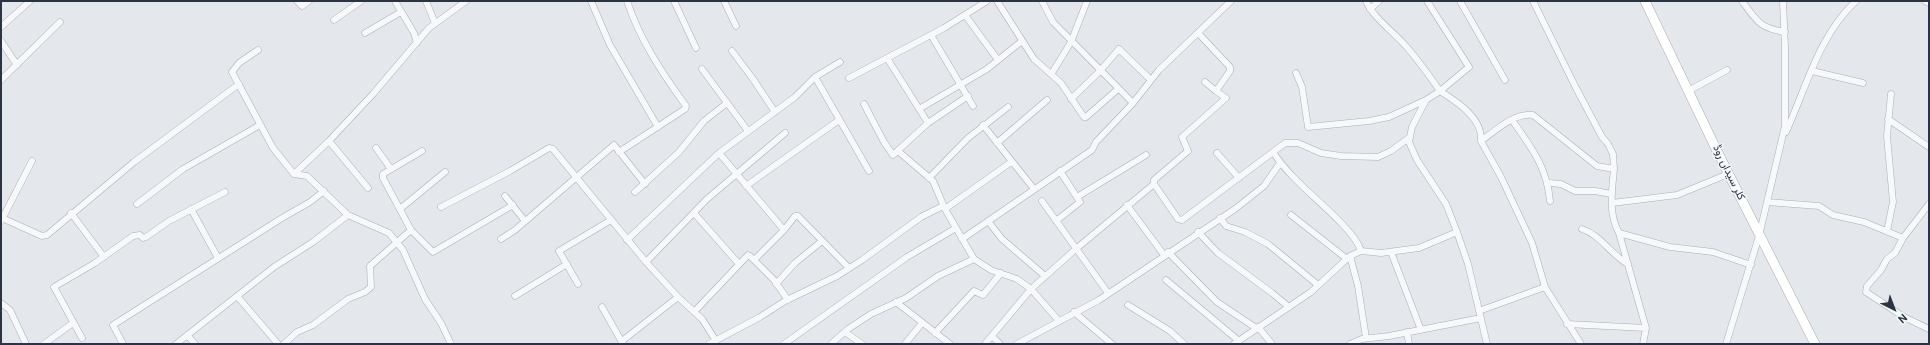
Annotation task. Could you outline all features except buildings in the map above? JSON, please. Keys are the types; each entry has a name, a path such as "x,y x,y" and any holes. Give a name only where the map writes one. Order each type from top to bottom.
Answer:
{"main road":[{"name":"کلر سیداں روڈ","path":"1645,1 1728,174 1815,344"}],"street":[{"path":"1,28 30,1"},
{"path":"296,1 302,6 309,1"},
{"path":"334,20 361,1"},
{"path":"395,1 414,33 417,43"},
{"path":"426,1 435,23"},
{"path":"294,174 329,141 373,94 435,23 466,1"},
{"path":"591,1 610,45 658,127"},
{"path":"619,152 685,109 686,106 658,66 636,26 627,1"},
{"path":"674,1 696,48"},
{"path":"724,1 736,26"},
{"path":"849,78 931,35 987,1"},
{"path":"997,1 1034,59 1052,73 1061,83 1082,114 1086,117 1118,89"},
{"path":"1042,1 1053,22 1071,42 1133,103"},
{"path":"1052,73 1071,42 1087,1"},
{"path":"962,239 1092,150 1096,142 1133,103 1151,80 1231,1"},
{"path":"1366,1 1370,9 1404,44 1424,68 1440,91 1465,108 1482,135 1481,141 1501,177 1532,243 1545,287 1581,344"},
{"path":"1370,9 1379,1"},
{"path":"1296,73 1302,87 1308,127 1369,121 1389,117 1426,100 1440,91 1469,66 1427,1"},
{"path":"1460,1 1505,80"},
{"path":"1533,1 1576,88 1602,137 1608,144 1613,154 1614,169 1610,194 1615,225 1619,233 1646,328 1643,344"},
{"path":"1742,1 1763,26 1768,29 1784,32"},
{"path":"1726,344 1759,236 1784,126 1783,1"},
{"path":"1780,144 1825,41 1835,24 1856,1"},
{"path":"1925,1 1929,3"},
{"path":"365,32 401,12"},
{"path":"964,15 998,60"},
{"path":"1,80 60,22"},
{"path":"1199,34 1230,67 1230,70 1216,91"},
{"path":"931,35 973,106"},
{"path":"1,41 17,65"},
{"path":"919,109 971,79 1022,41"},
{"path":"1071,99 1100,71 1119,49 1151,80"},
{"path":"258,50 234,67 232,72 273,148 294,174 307,176 348,215 384,230 398,243 425,299 441,323 451,344"},
{"path":"732,51 775,112"},
{"path":"887,58 928,123"},
{"path":"627,240 719,153 795,97 815,77 840,62"},
{"path":"702,70 748,131"},
{"path":"1688,91 1727,70"},
{"path":"1812,71 1863,83"},
{"path":"815,77 869,171"},
{"path":"985,344 1031,289 1127,205 1154,184 1154,180 1188,151 1182,137 1226,98 1205,82"},
{"path":"32,161 2,219 42,236 47,235 71,213 134,162 239,84"},
{"path":"1887,231 1894,202 1886,136 1891,94"},
{"path":"864,104 884,142 893,155 928,123 968,96"},
{"path":"997,143 1047,100"},
{"path":"1426,100 1412,127 1409,142 1417,160 1446,204 1457,232 1468,264 1487,344"},
{"path":"635,192 679,152 704,121 727,103"},
{"path":"929,178 968,138 1008,107"},
{"path":"1481,141 1512,120 1524,114 1533,115 1597,166 1614,169"},
{"path":"1888,118 1929,147"},
{"path":"746,186 839,120"},
{"path":"1512,120 1535,152 1549,183 1550,201"},
{"path":"137,204 183,169 260,125"},
{"path":"983,125 1034,189"},
{"path":"646,262 707,199 737,175 785,132"},
{"path":"1154,184 1178,219 1182,220 1284,144 1298,143 1321,153 1341,156 1378,157 1391,151 1410,137"},
{"path":"329,141 368,188"},
{"path":"501,239 526,221 614,145 645,184"},
{"path":"376,148 391,169"},
{"path":"442,207 510,172 549,148 553,149 646,262 678,297 702,319 716,340"},
{"path":"422,151 391,169 384,174 383,178 411,230 433,252 513,205"},
{"path":"898,151 932,181 944,207 974,259 991,270 1017,279 1031,289 1059,321"},
{"path":"1273,152 1280,163 1335,216 1358,242 1361,251"},
{"path":"719,153 784,230"},
{"path":"1217,153 1239,178"},
{"path":"1077,197 1146,155"},
{"path":"709,344 849,268 921,217 944,207 1012,162"},
{"path":"1018,344 1108,293 1166,253 1235,209 1264,186 1280,163"},
{"path":"1056,221 1079,205 1080,202 1060,171"},
{"path":"400,209 445,172"},
{"path":"1612,203 1677,195 1728,174"},
{"path":"1549,183 1561,184 1575,191 1595,191 1610,194"},
{"path":"123,344 113,325 218,258 310,202 324,191"},
{"path":"82,338 54,287 104,257 133,236 137,234 143,238 146,237 168,221 225,192"},
{"path":"505,196 526,221"},
{"path":"1042,201 1108,293"},
{"path":"1767,202 1819,206 1833,215 1864,222 1903,238"},
{"path":"1929,204 1903,238 1895,253 1887,259 1881,270 1867,286 1866,292 1904,317 1929,329"},
{"path":"1127,205 1166,253 1217,302 1257,328 1272,344"},
{"path":"191,209 218,258"},
{"path":"71,213 104,257"},
{"path":"694,213 739,264"},
{"path":"176,344 274,267 313,242 348,215"},
{"path":"1291,215 1348,257 1358,286 1366,338"},
{"path":"754,260 784,230 795,216 798,216 849,268"},
{"path":"1220,218 1226,226 1245,232 1268,244 1318,284"},
{"path":"578,284 559,251 611,220"},
{"path":"988,222 1002,239 1045,276"},
{"path":"784,344 906,257 956,228"},
{"path":"284,344 297,332 313,325 348,299 365,292 371,287 370,266 411,230"},
{"path":"1582,230 1596,235 1618,259 1628,264"},
{"path":"1198,232 1218,253 1289,307"},
{"path":"1166,280 1237,342 1257,328 1263,326 1311,292 1348,257 1361,251 1381,253 1419,248 1457,232"},
{"path":"1619,233 1670,247 1713,252 1751,264"},
{"path":"776,284 795,263 822,241"},
{"path":"1391,252 1421,330"},
{"path":"694,312 748,256 754,260 776,284 788,300"},
{"path":"831,344 848,329 871,314 896,302 938,276 974,259"},
{"path":"515,296 567,264"},
{"path":"935,333 974,291 983,294 1002,273"},
{"path":"1479,311 1545,287"},
{"path":"237,296 278,344"},
{"path":"602,307 622,343 678,297"},
{"path":"896,302 950,344"},
{"path":"1,303 10,310 26,344"},
{"path":"1128,305 1170,331 1184,344"},
{"path":"1074,312 1112,344"},
{"path":"1350,344 1366,338 1421,330 1480,318"},
{"path":"44,344 73,323"},
{"path":"905,344 922,323"},
{"path":"1567,324 1646,328"},
{"path":"846,332 862,344"},
{"path":"1407,332 1409,344"},
{"path":"187,335 195,344"},
{"path":"992,336 1000,344"}]}
